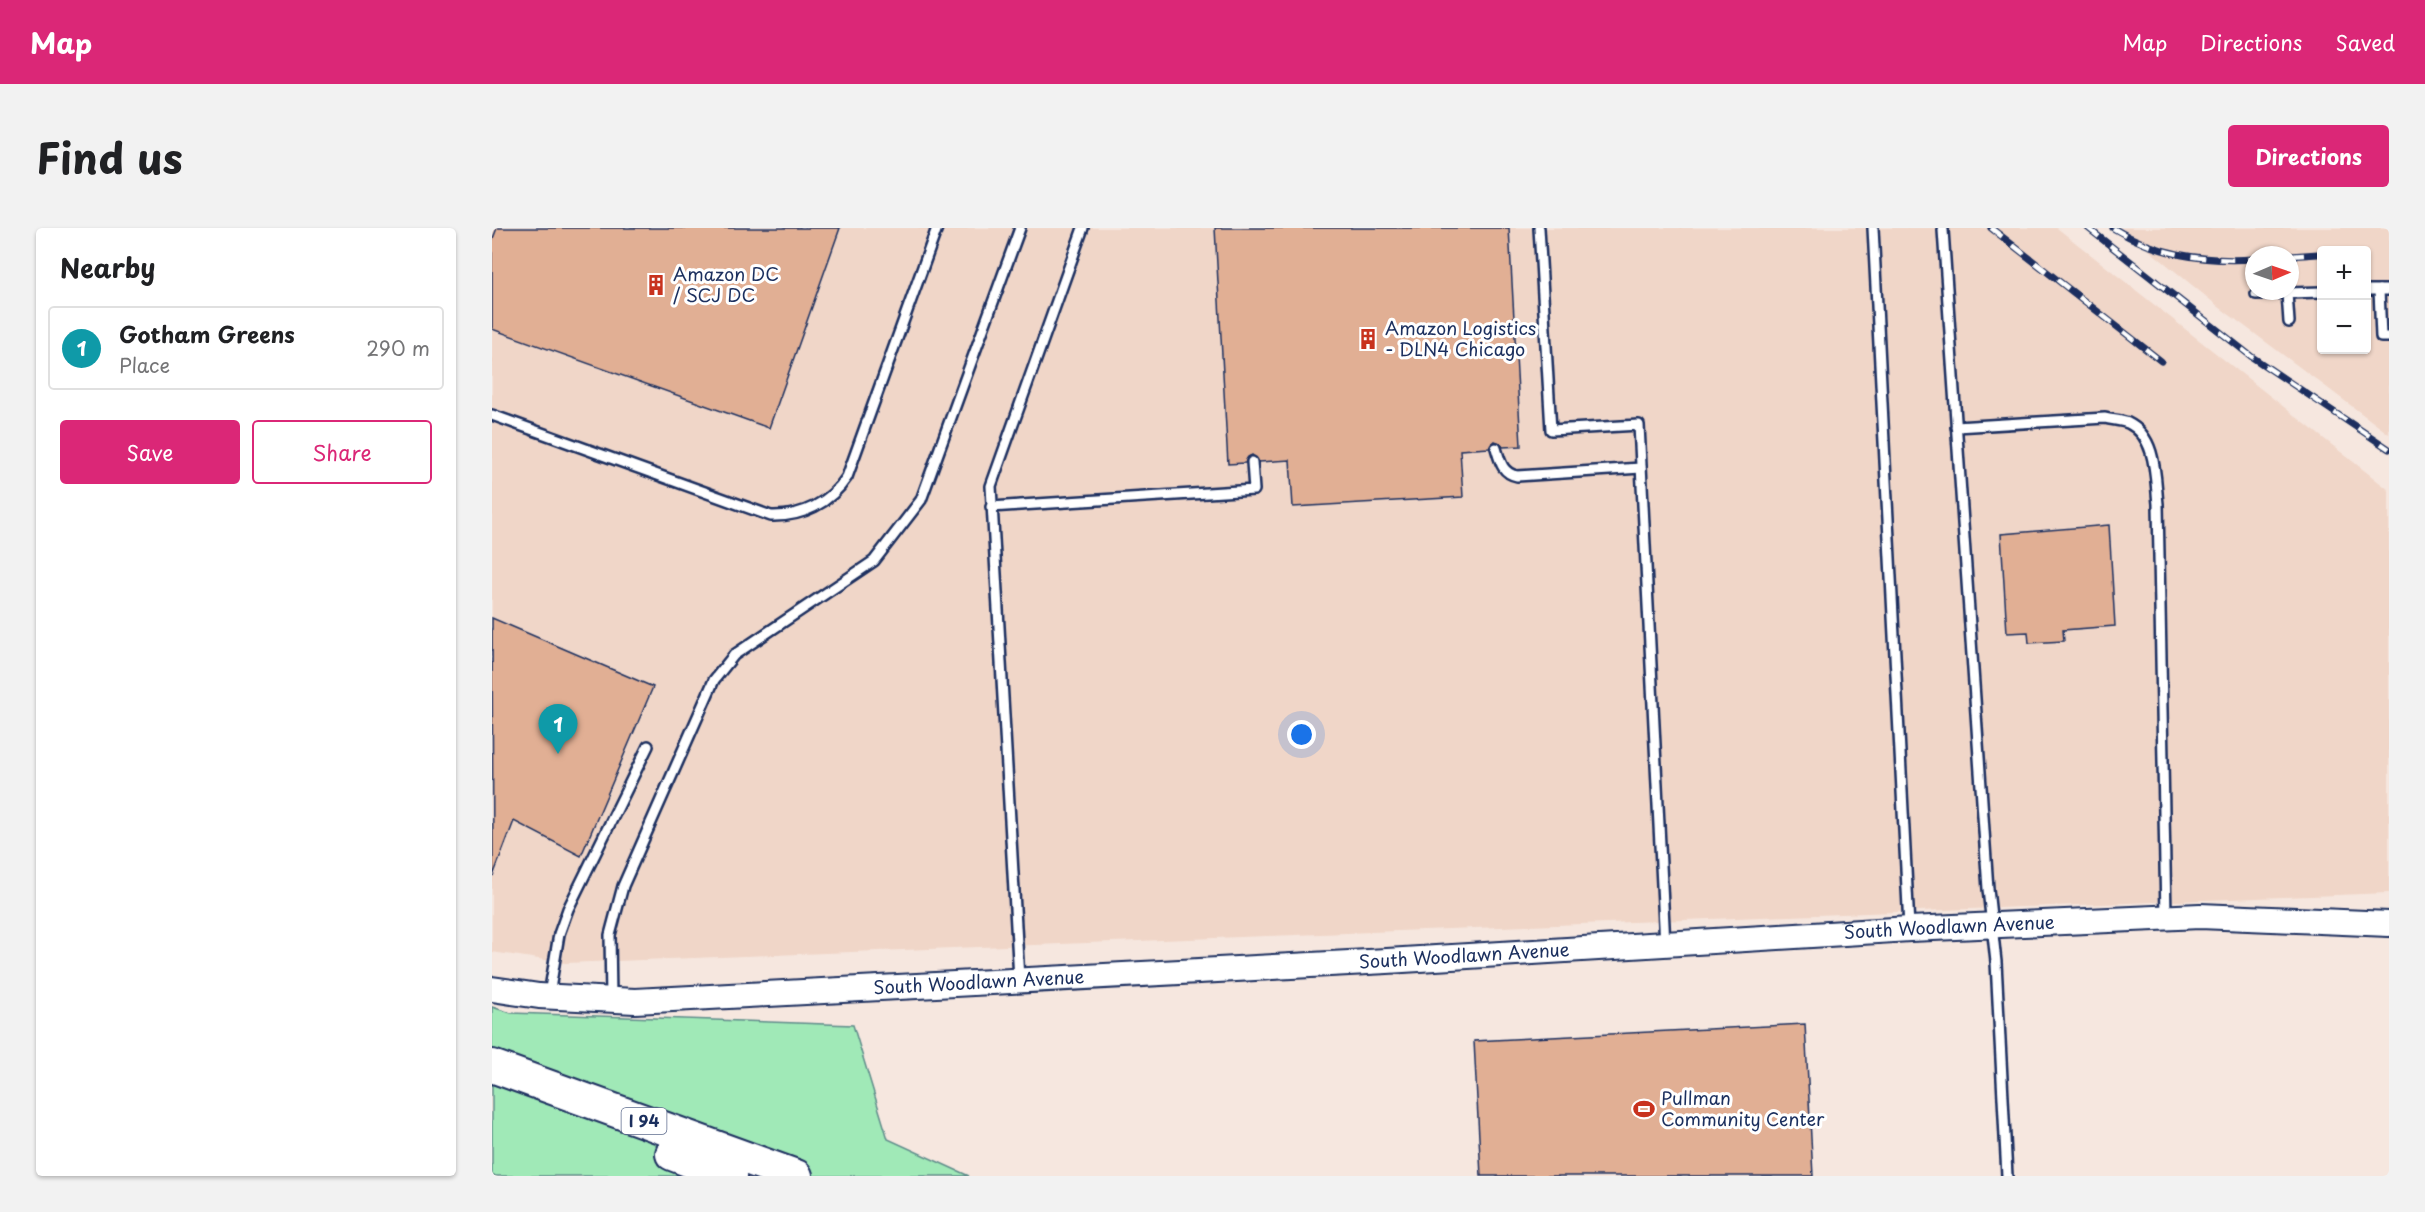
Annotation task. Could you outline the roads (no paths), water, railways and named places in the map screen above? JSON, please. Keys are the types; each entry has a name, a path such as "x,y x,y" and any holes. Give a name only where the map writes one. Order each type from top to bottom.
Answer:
{"highway":[{"name":"I 94","path":"492,1066 796,1176"},
{"path":"492,1086 730,1176"}],"street":[{"name":"South Woodlawn Avenue","path":"492,989 544,997 612,1001 1665,945 1910,929 2212,917 2389,924"}],"lane":[{"path":"492,415 771,516 803,513 839,489 847,477 937,228"},
{"path":"612,1001 610,935 623,886 714,680 734,655 874,561 921,500 1020,228"},
{"path":"1019,979 991,486 994,472 1083,228"},
{"path":"1539,228 1551,430 1639,425 1665,945"},
{"path":"1873,228 1910,929"},
{"path":"1943,230 1990,927 1996,962 2007,1176"},
{"path":"2371,290 2389,290"},
{"path":"2379,290 2381,338 2389,337"},
{"path":"2299,293 2317,292"},
{"path":"2288,300 2289,322"},
{"path":"1956,427 2105,418 2128,423 2143,436 2153,455 2158,504 2166,918"},
{"path":"1496,448 1502,466 1509,474 1517,476 1641,468"},
{"path":"992,507 1254,490 1252,462"},
{"path":"544,997 559,934 568,909 648,746"}],"railway":[{"path":"1991,228 2161,361"},
{"path":"2088,228 2252,357 2389,449"},
{"path":"2113,228 2146,245 2181,255 2245,259"},
{"path":"2299,255 2317,254"}],"place":[{"name":"Amazon DC / SCJ DC","path":"656,285"},
{"name":"Amazon Logistics - DLN4 Chicago","path":"1368,339"},
{"name":"Gotham Greens","path":"558,754"},
{"name":"Pullman Community Center","path":"1644,1109"}]}
